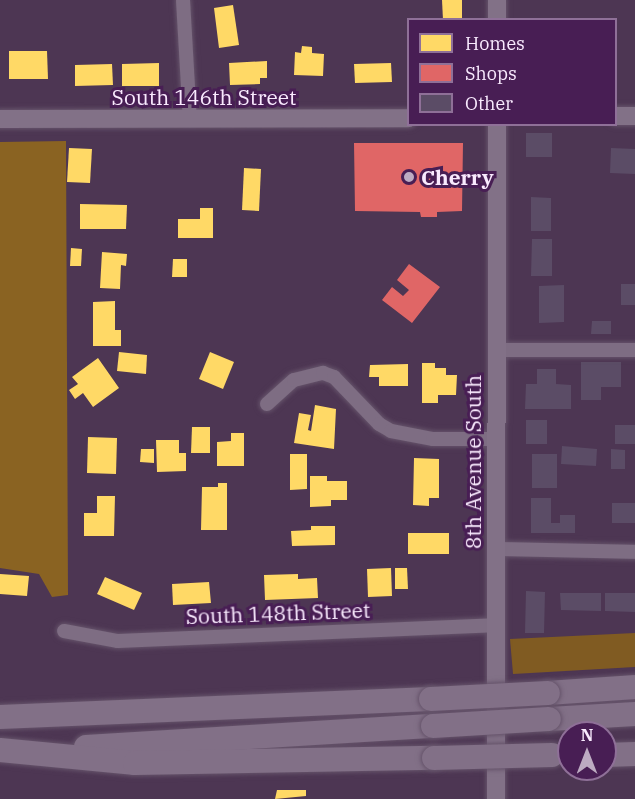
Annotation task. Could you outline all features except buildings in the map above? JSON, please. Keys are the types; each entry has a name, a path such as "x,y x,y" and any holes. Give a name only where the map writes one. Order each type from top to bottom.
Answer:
{"highway":[{"path":"0,717 431,699 635,687"},
{"path":"9,750 635,714"},
{"path":"9,750 135,763 557,755"},
{"path":"617,754 635,754"}],"street":[{"path":"183,0 190,120"},
{"path":"496,0 497,18"},
{"path":"617,117 635,116"},
{"name":"South 146th Street","path":"0,119 407,118"},
{"name":"8th Avenue South","path":"496,799 494,625 497,126"},
{"path":"496,350 635,350"},
{"path":"267,404 294,380 323,373 334,377 379,424 391,431 433,438 495,439"},
{"path":"495,549 635,552"},
{"name":"South 148th Street","path":"64,631 118,641 494,625"}],"shaded area":[{"path":"66,141 68,595 52,597 39,574 0,568 0,142"},
{"path":"635,633 635,667 513,674 510,639"}],"place":[{"name":"Cherry","path":"409,177"}]}
